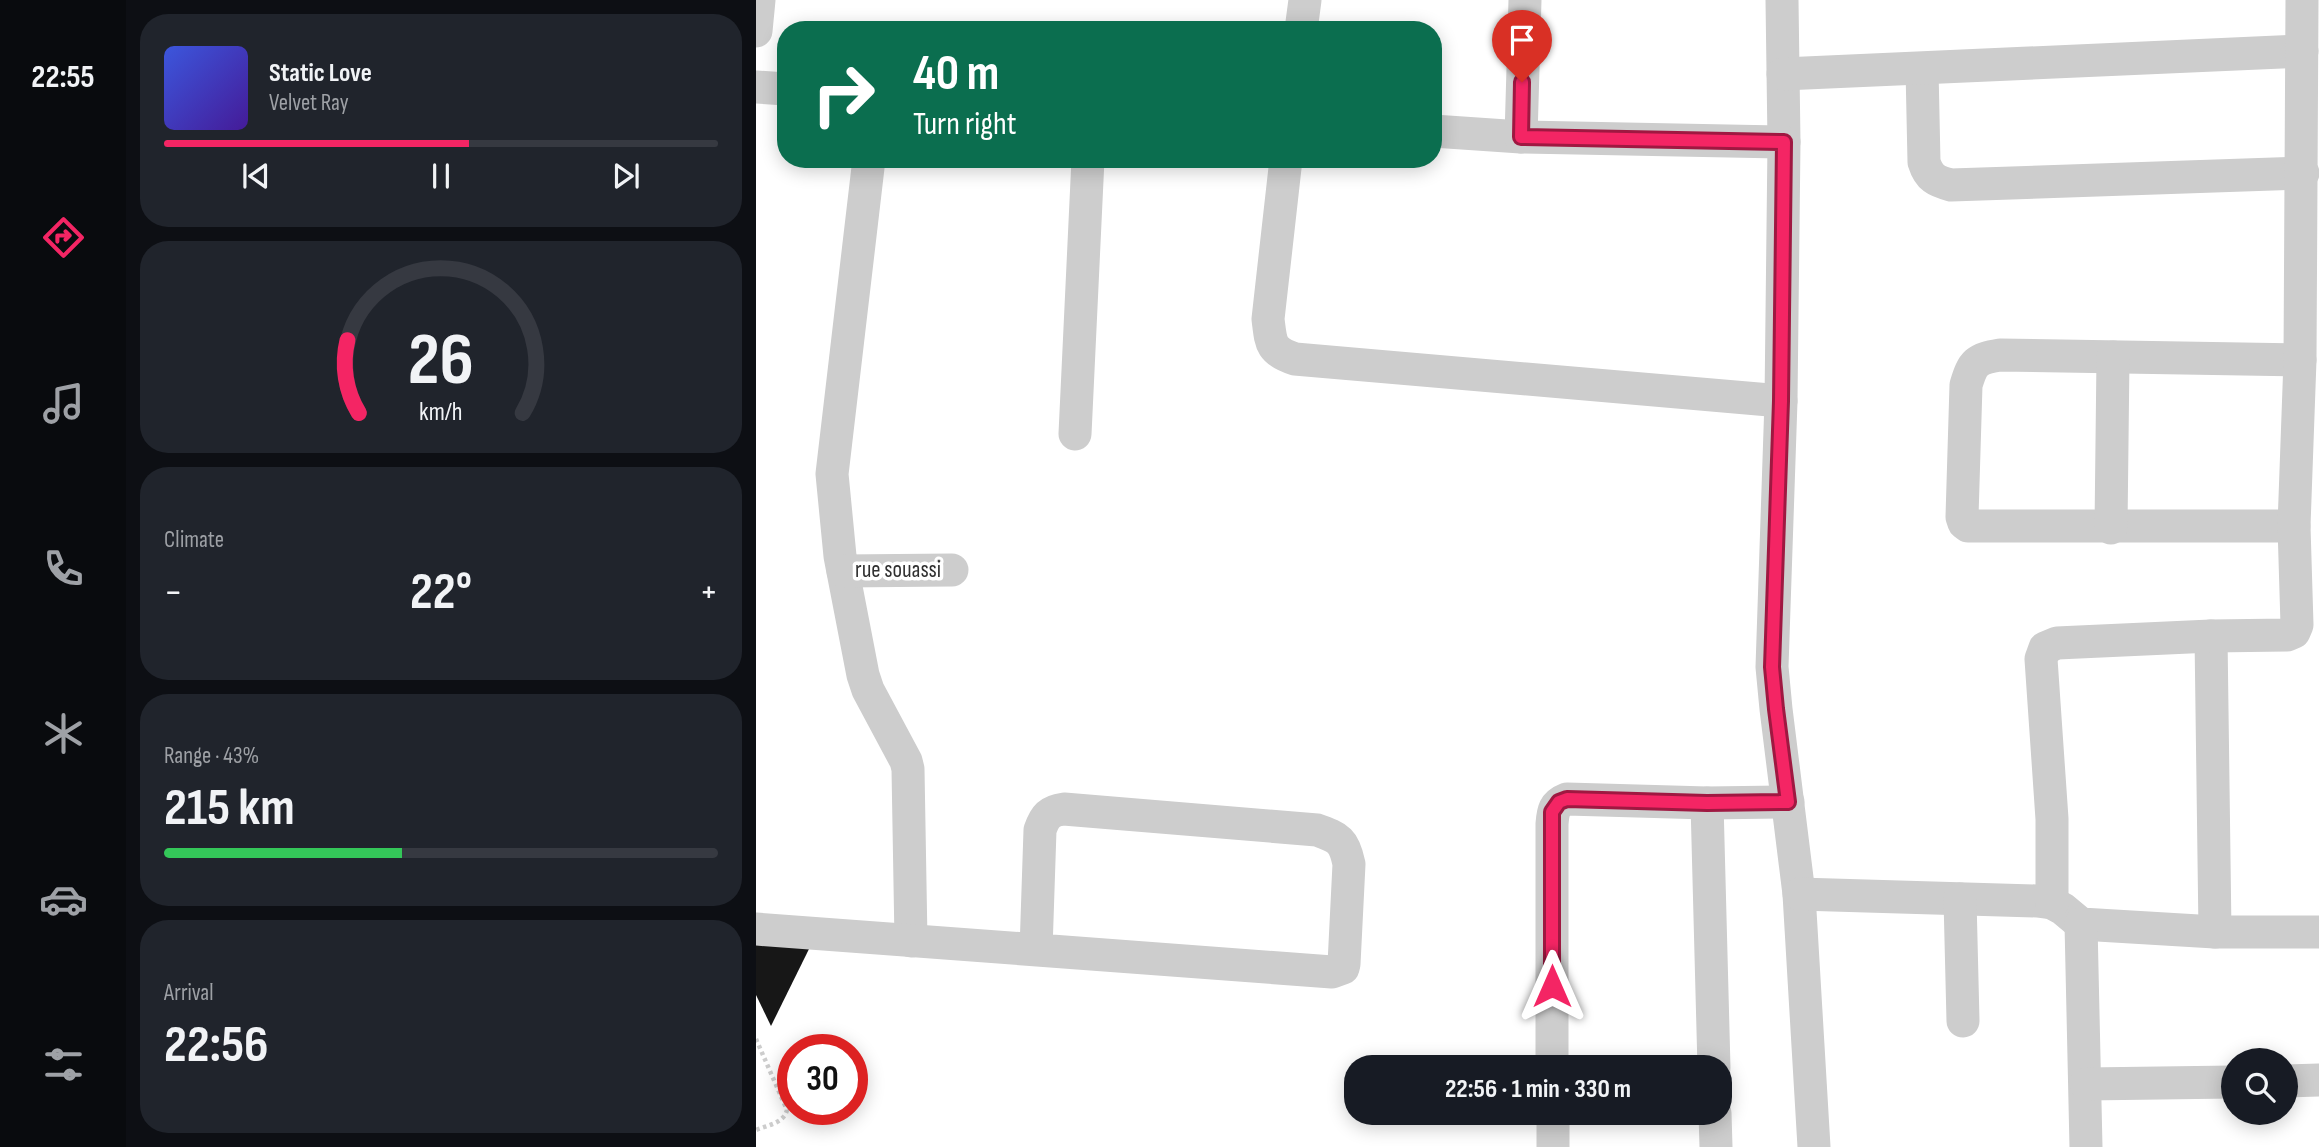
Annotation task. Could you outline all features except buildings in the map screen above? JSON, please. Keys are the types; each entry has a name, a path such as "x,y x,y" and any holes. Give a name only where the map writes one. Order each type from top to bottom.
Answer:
{"street":[{"path":"756,31 759,0"},
{"path":"1302,21 1305,0"},
{"path":"1521,137 1525,0"},
{"path":"1782,0 1784,142 1781,401 1772,667 1799,894 1814,1147"},
{"path":"2052,904 2052,819 2041,659 2045,648 2057,643 2287,635 2294,632 2297,625 2294,526 2303,173 2302,0"},
{"path":"1783,74 2302,51"},
{"path":"1922,69 1924,162 1927,173 1943,183 1965,185 2303,173"},
{"path":"756,87 777,88"},
{"path":"1442,132 1521,137 1784,142"},
{"path":"868,168 832,474 843,570 863,675 908,769 911,941"},
{"path":"1075,434 1088,168"},
{"path":"1285,168 1268,319 1270,341 1275,350 1284,355 1295,359 1781,401"},
{"path":"2294,526 1974,527 1964,523 1966,385 1971,367 1981,358 2000,355 2300,360"},
{"path":"2111,528 2113,357"},
{"name":"rue souassi","path":"843,570 952,570"},
{"path":"2211,636 2215,932"},
{"path":"1552,1055 1552,812 1559,802 1567,799 1788,802"},
{"path":"1707,803 1714,1055"},
{"path":"756,929 911,941 1036,950 1338,971 1344,964 1349,864 1346,847 1336,837 1317,830 1052,810 1040,830 1036,950"},
{"path":"1799,894 2037,901 2063,909 2081,924 2215,932 2319,932"},
{"path":"1960,899 1963,1021"},
{"path":"2081,924 2086,1147"},
{"path":"2298,1081 2319,1080"},
{"path":"2085,1084 2221,1082"},
{"path":"1553,1125 1553,1147"},
{"path":"1715,1125 1716,1147"}],"path":[{"path":"756,1039 786,1104 787,1114 781,1120 756,1130"}],"route":[{"path":"1522,82 1521,137 1784,142 1781,401 1772,667 1788,802 1567,799 1559,802 1552,812 1552,986"}]}
